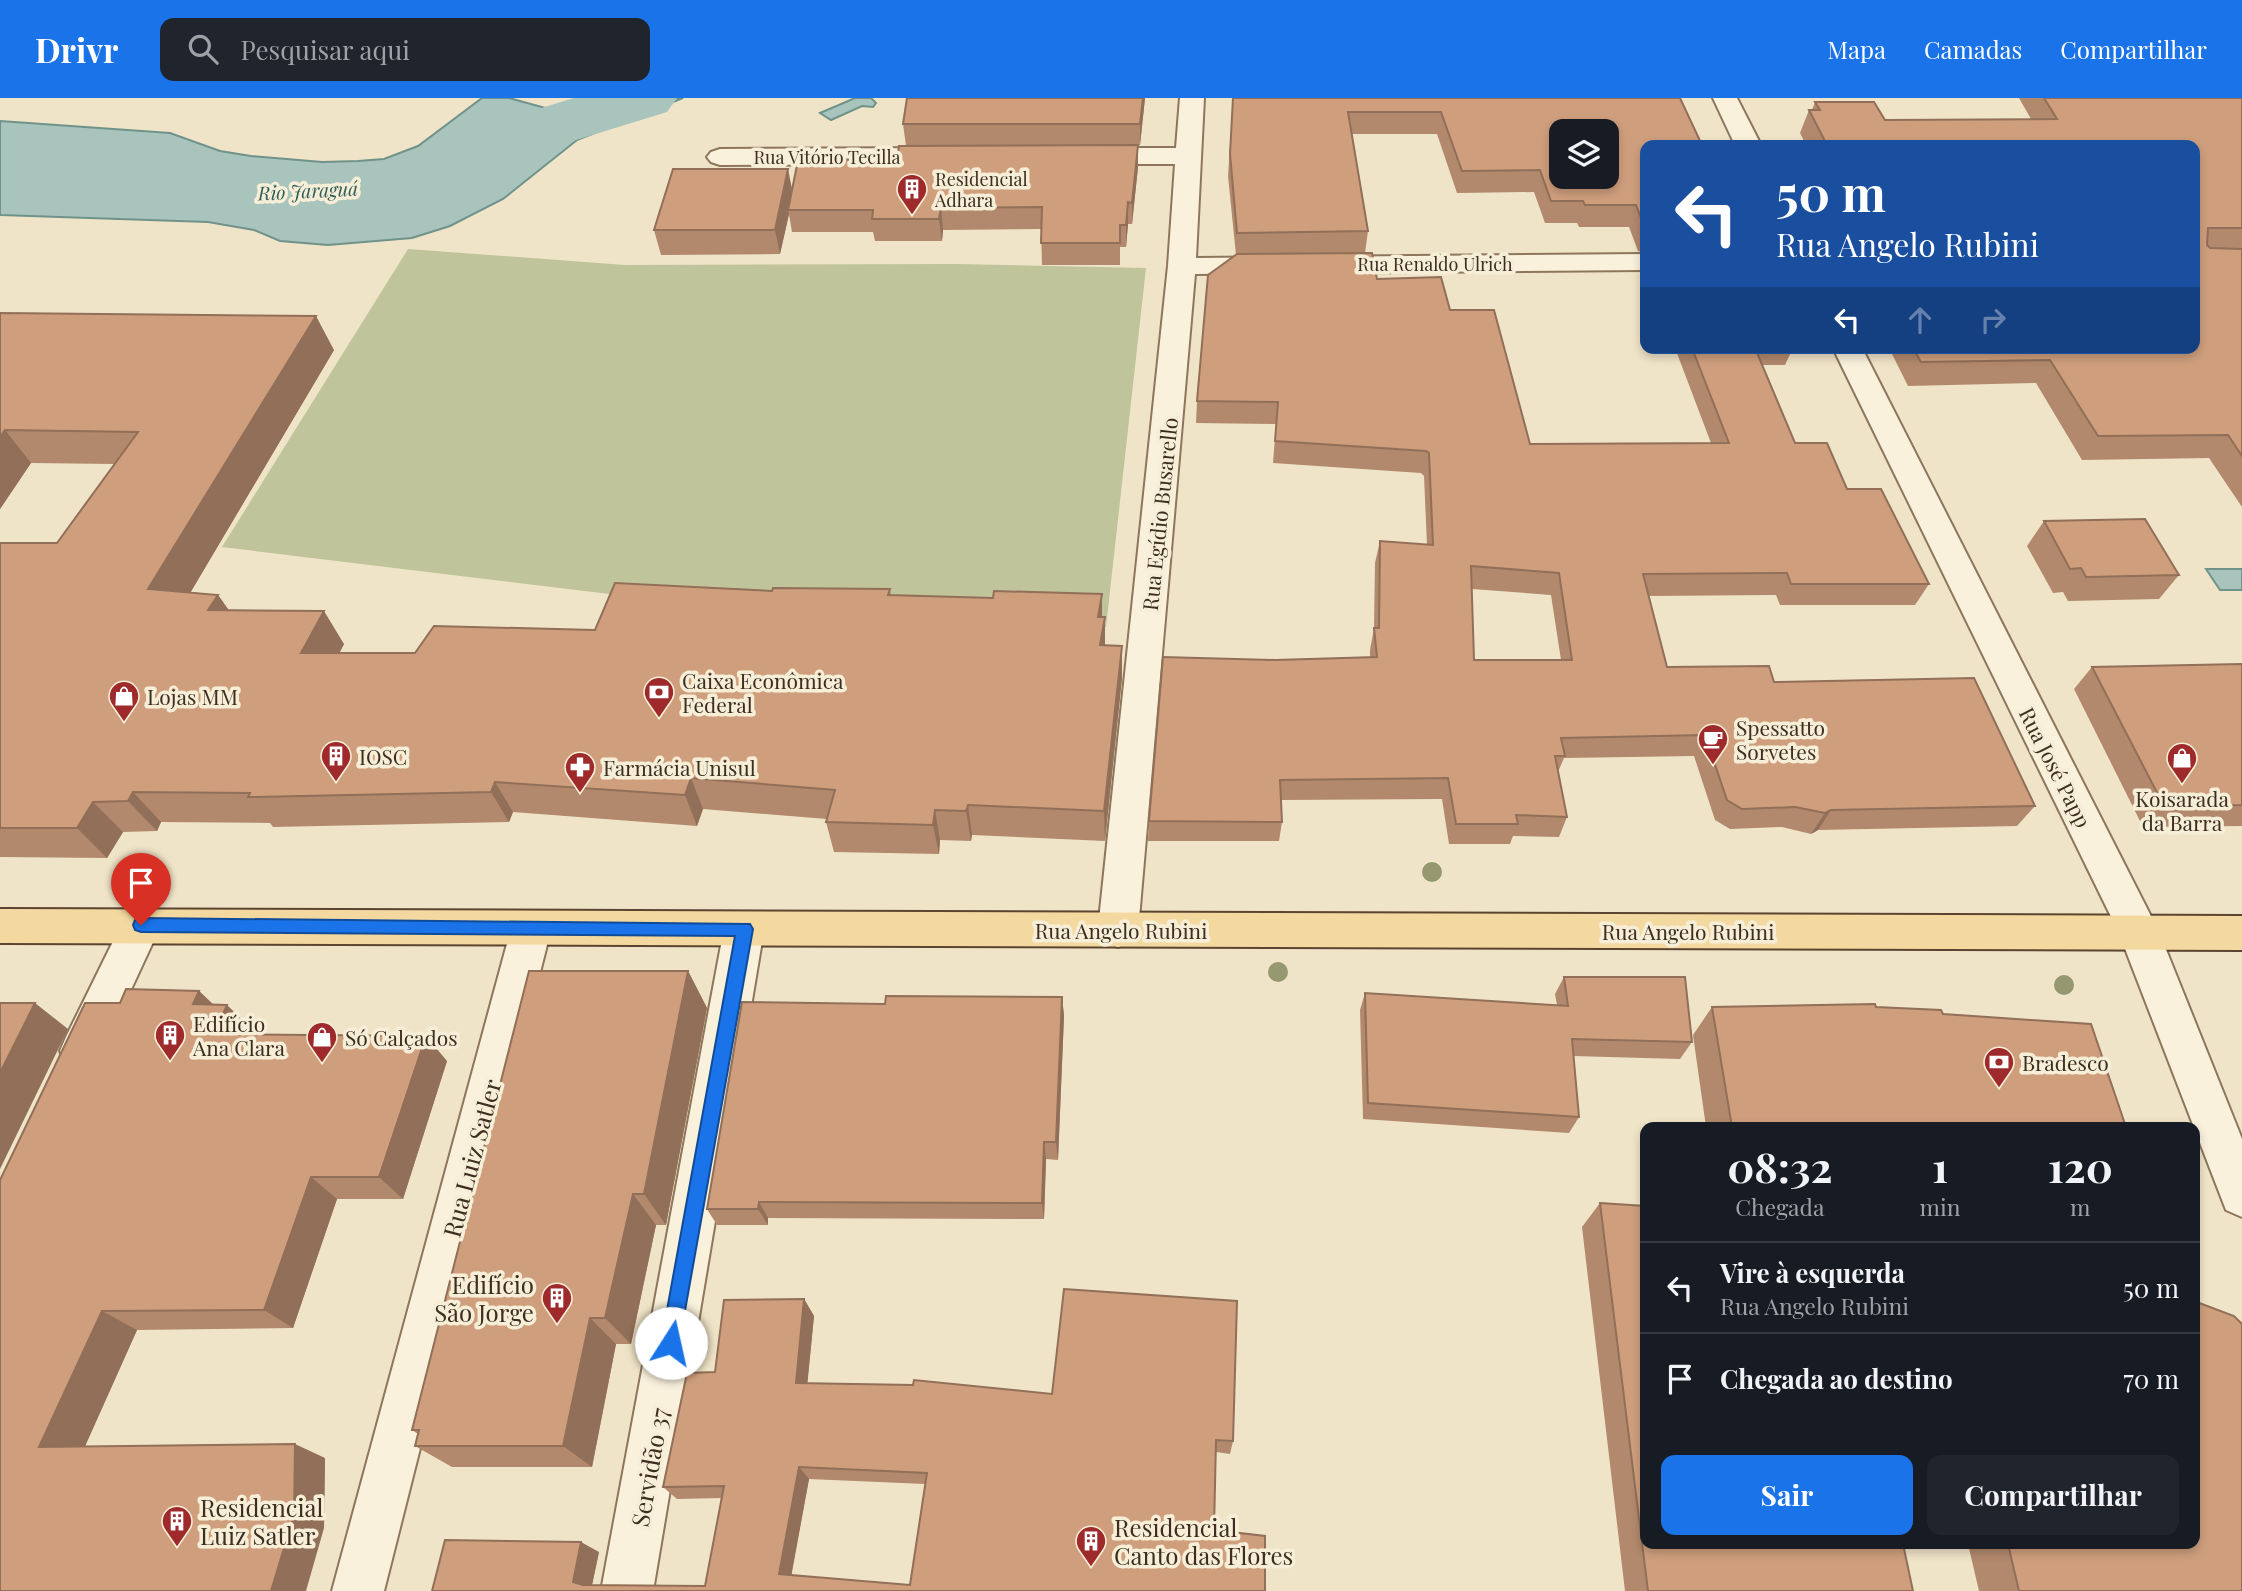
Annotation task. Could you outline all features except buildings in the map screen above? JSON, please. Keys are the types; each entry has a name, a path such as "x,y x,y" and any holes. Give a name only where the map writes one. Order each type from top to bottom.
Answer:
{"main road":[{"name":"Rua Angelo Rubini","path":"0,926 2242,933"}],"street":[{"name":"Rua Egídio Busarello","path":"1118,930 1182,266 1192,98"},
{"path":"1725,98 1746,140"},
{"name":"Rua Vitório Tecilla","path":"720,157 981,156"},
{"path":"1063,156 1187,156"},
{"name":"Rua Renaldo Ulrich","path":"1182,266 1640,262"},
{"name":"Rua José Papp","path":"1850,354 2139,932 2242,1195"},
{"path":"65,1087 141,925"},
{"name":"Rua Luiz Satler","path":"358,1591 531,929"},
{"name":"Servidão 37","path":"627,1591 744,929"}],"green space":[{"path":"408,249 625,265 957,264 1146,268 1106,627 783,615 222,547"}],"water":[{"path":"482,98 509,98 549,109 592,111 614,110 643,99 638,98 683,98 577,140 503,199 450,226 412,238 328,245 280,241 254,230 208,222 0,215 0,121 170,133 220,151 251,156 322,162 358,161 384,159 418,146"},
{"path":"855,98 871,98 876,103 873,107 862,106 831,120 820,113"},
{"path":"2206,569 2242,569 2242,590 2220,590"}],"waterway":[{"name":"Rio Jaraguá","path":"473,159 523,135 644,98"}],"place":[{"name":"Residencial Adhara","path":"912,216"},
{"name":"Caixa Econômica Federal","path":"659,719"},
{"name":"Lojas MM","path":"124,723"},
{"name":"Spessatto Sorvetes","path":"1713,766"},
{"name":"IOSC","path":"336,783"},
{"name":"Koisarada da Barra","path":"2182,785"},
{"name":"Farmácia Unisul","path":"580,794"},
{"name":"Edifício Ana Clara","path":"170,1062"},
{"name":"Só Calçados","path":"322,1064"},
{"name":"Bradesco","path":"1999,1089"},
{"name":"Edifício São Jorge","path":"557,1325"},
{"name":"Residencial Luiz Satler","path":"177,1548"},
{"name":"Residencial Canto das Flores","path":"1091,1568"}],"route":[{"path":"141,925 744,929 671,1343"}]}
